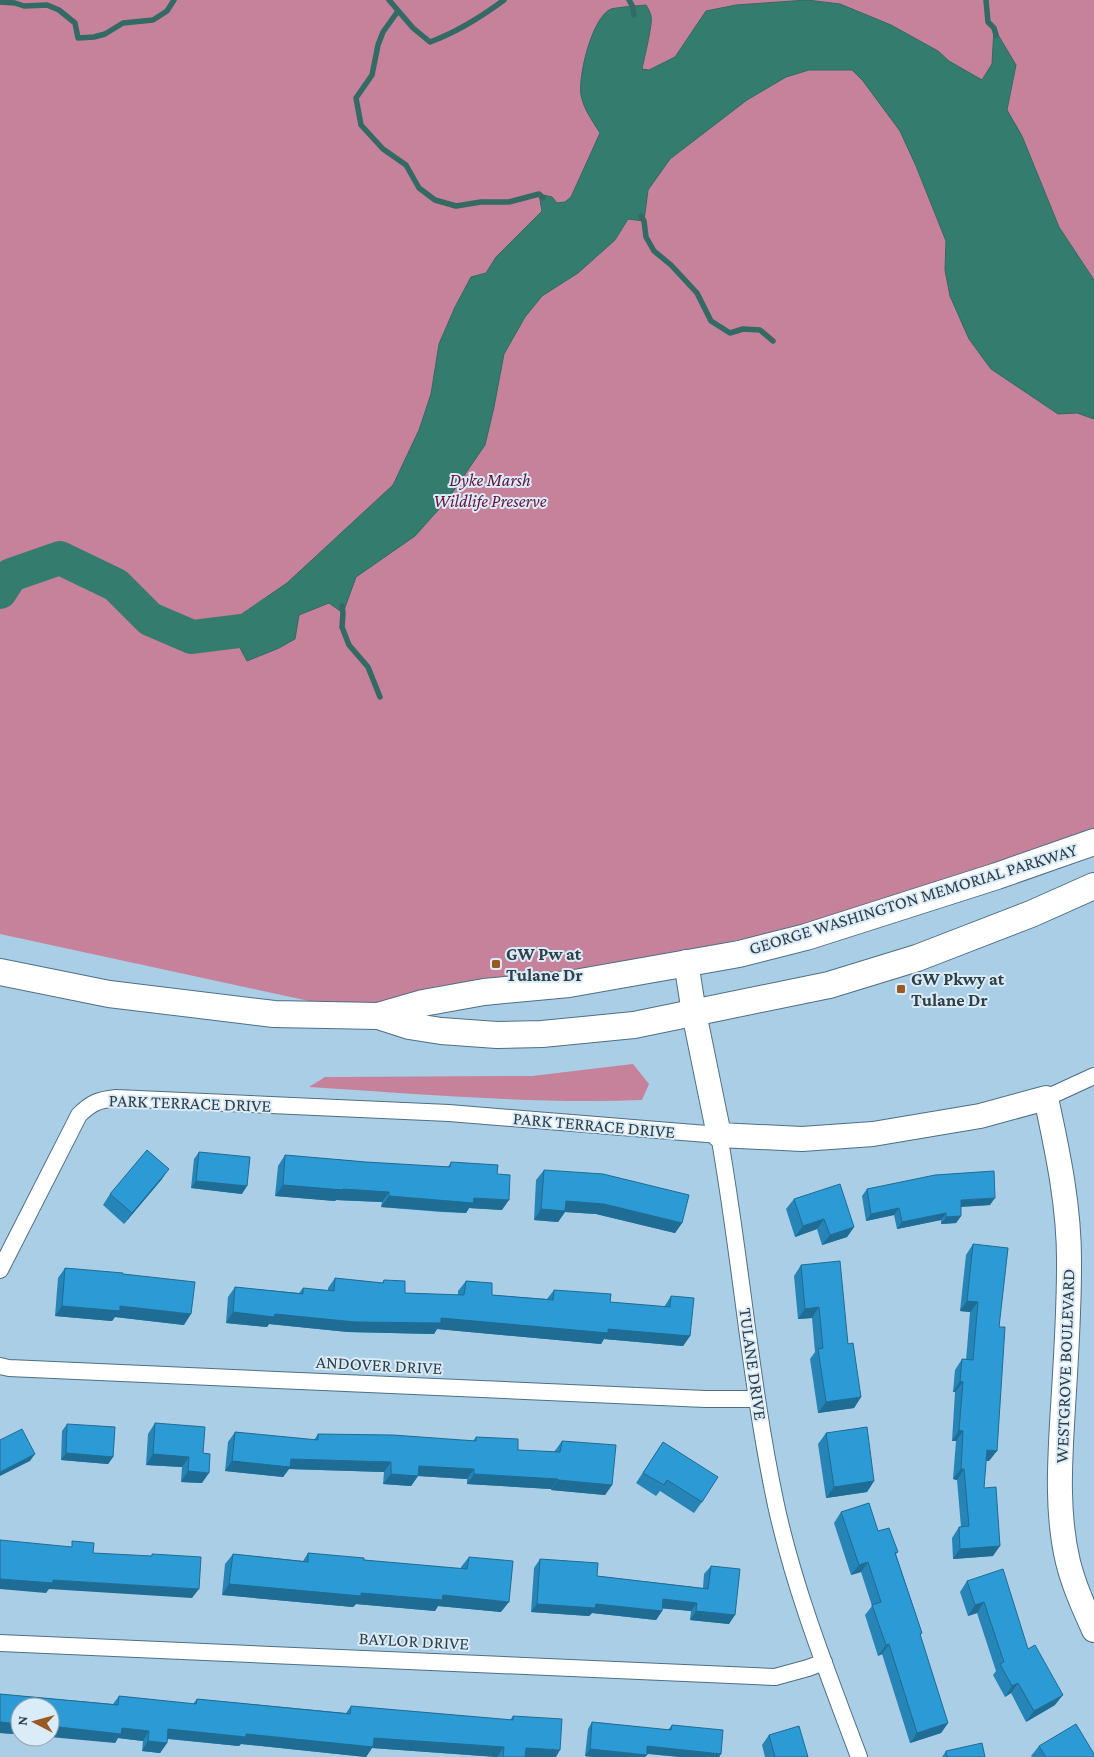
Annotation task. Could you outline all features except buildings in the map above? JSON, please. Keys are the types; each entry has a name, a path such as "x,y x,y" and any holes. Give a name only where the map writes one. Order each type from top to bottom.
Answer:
{"main road":[{"name":"GEORGE WASHINGTON MEMORIAL PARKWAY","path":"378,1016 423,1003 484,992 569,984 739,954 806,937 997,876 1094,842"},
{"name":"GEORGE WASHINGTON MEMORIAL PARKWAY","path":"0,972 109,994 264,1013 378,1016 409,1026 441,1031 497,1035 542,1034 634,1025 829,985 917,958 1031,914 1094,886"}],"street":[{"name":"TULANE DRIVE","path":"686,962 694,1013 727,1180 765,1450 786,1546 813,1633 859,1757"},
{"name":"PARK TERRACE DRIVE","path":"0,1270 79,1115 88,1106 99,1100 116,1098 145,1099 449,1113 719,1135 802,1139 873,1134 980,1116 1046,1098 1094,1076"},
{"name":"WESTGROVE BOULEVARD","path":"1046,1098 1058,1152 1066,1217 1069,1264 1060,1482 1062,1526 1068,1563 1081,1603 1094,1630"},
{"name":"ANDOVER DRIVE","path":"0,1366 9,1368 695,1399 757,1399"},
{"name":"BAYLOR DRIVE","path":"0,1643 776,1677 824,1662"}],"green space":[{"name":"Dyke Marsh Wildlife Preserve","path":"0,0 1094,0 1094,849 909,904 378,1016 0,934"},
{"path":"633,1064 649,1084 642,1100 559,1101 309,1087 325,1077 532,1076"}],"shaded area":[{"path":"807,0 840,4 891,25 938,51 949,61 982,80 992,64 994,28 1016,65 1007,110 1022,136 1059,227 1094,280 1094,419 1077,413 1058,414 991,369 969,339 950,296 945,270 946,241 900,131 863,81 852,70 809,70 786,77 747,100 670,159 648,190 644,221 628,219 615,240 578,273 542,296 525,317 504,354 485,445 448,499 415,536 356,577 343,613 329,603 299,615 295,639 279,648 247,661 225,620 239,616 287,583 393,485 419,430 431,394 439,344 455,307 471,277 486,273 496,257 542,211 539,194 552,197 557,203 565,202 571,197 600,133 584,105 581,86 584,62 592,35 604,14 611,9 646,5 651,20 650,34 642,69 649,70 675,57 706,11 736,5"}],"waterway":[{"path":"0,2 24,6 47,5 59,10 75,23 78,38 105,34 123,23 153,20 167,11 174,0"},
{"path":"389,0 413,28 430,42 468,24 504,0"},
{"path":"629,0 633,7 634,15"},
{"path":"986,0 988,22 994,28 996,35"},
{"path":"398,11 383,32 378,45 372,75 356,98 361,125 383,149 406,165 419,188 435,200 456,206 481,202 509,202 539,194 543,198"},
{"path":"641,216 644,221 646,237 654,251 671,265 697,293 711,321 730,333 743,329 760,330 773,341"},
{"path":"0,592 11,575 60,558 116,585 150,619 192,637 248,630 273,613"},
{"path":"342,606 342,627 349,645 368,667 380,697"}],"place":[{"name":"GW Pw at Tulane Dr","path":"496,964"},
{"name":"GW Pkwy at Tulane Dr","path":"901,989"}]}
